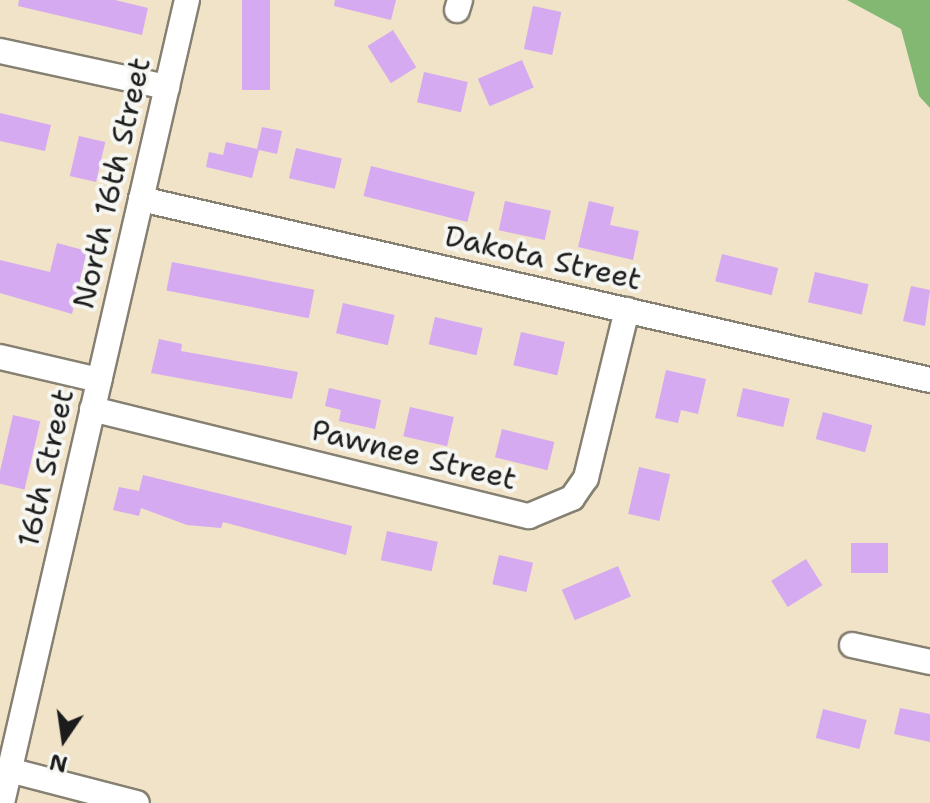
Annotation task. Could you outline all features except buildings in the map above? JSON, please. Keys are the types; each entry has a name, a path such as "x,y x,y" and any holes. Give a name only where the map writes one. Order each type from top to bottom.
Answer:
{"street":[{"name":"North 16th Street","path":"99,380 187,0"},
{"path":"0,51 167,87"},
{"name":"Dakota Street","path":"141,199 930,380"},
{"name":"Pawnee Street","path":"92,409 529,516 572,498 586,478 627,310"},
{"path":"0,357 99,380"},
{"name":"16th Street","path":"2,803 99,380"},
{"path":"852,645 930,662"},
{"path":"9,770 137,803"}],"green space":[{"path":"847,0 930,0 930,108 919,96 901,29"}]}
